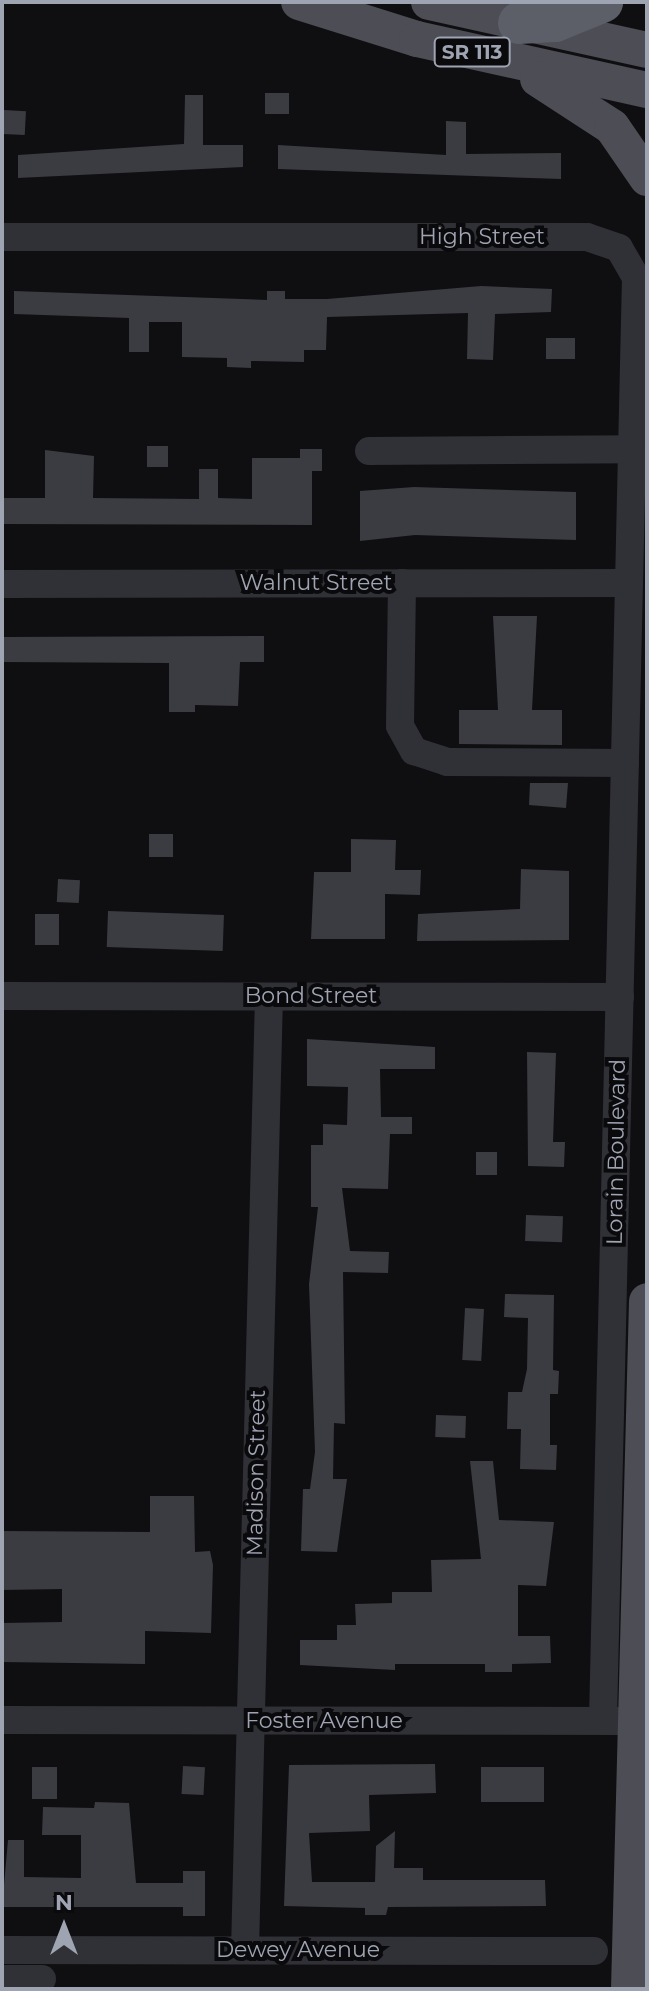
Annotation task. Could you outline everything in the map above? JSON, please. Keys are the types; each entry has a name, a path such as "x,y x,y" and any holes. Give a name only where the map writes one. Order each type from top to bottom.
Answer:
{"highway":[{"path":"519,23 555,21 602,2"}],"main road":[{"name":"SR 113","path":"299,2 474,52 647,90"},
{"name":"SR 113","path":"429,2 647,50"},
{"path":"474,52 581,101 612,127 647,178"},
{"name":"Lorain Boulevard","path":"629,1989 628,1721 647,1301"}],"street":[{"name":"High Street","path":"2,237 604,240 630,261 636,277 629,583"},
{"path":"369,451 633,449"},
{"path":"402,583 400,726 414,751 447,762 625,763"},
{"name":"Walnut Street","path":"2,584 629,583"},
{"name":"Lorain Boulevard","path":"628,1721 620,997 629,583"},
{"name":"Bond Street","path":"2,996 620,997"},
{"name":"Madison Street","path":"245,1950 269,997"},
{"name":"Foster Avenue","path":"2,1720 628,1721"},
{"name":"Dewey Avenue","path":"2,1950 594,1951"},
{"path":"2,1979 42,1979"}],"building":[{"path":"265,93 289,93 289,114 265,114"},
{"path":"185,95 203,95 203,145 243,145 243,167 18,178 18,155 184,144"},
{"path":"4,110 26,111 25,135 3,134"},
{"path":"446,121 466,122 466,154 561,153 561,179 278,169 278,145 446,155"},
{"path":"481,286 552,289 551,312 495,314 493,360 467,359 468,313 327,317 326,350 304,350 304,362 251,361 251,368 227,367 227,358 182,357 182,322 149,322 149,352 129,352 129,318 14,314 14,291 267,300 267,291 285,291 285,299 327,299"},
{"path":"546,338 575,338 575,359 546,359"},
{"path":"147,446 168,446 168,467 147,467"},
{"path":"300,449 322,449 322,471 312,471 312,525 2,524 2,498 45,498 45,450 94,456 93,498 199,499 199,469 218,469 218,498 252,499 252,458 300,458"},
{"path":"414,487 576,492 576,540 415,535 360,541 360,491"},
{"path":"493,616 537,616 532,710 562,710 562,745 459,744 459,710 498,710"},
{"path":"264,636 264,662 240,662 238,706 195,705 195,712 169,712 169,663 2,662 2,637"},
{"path":"530,783 568,783 566,808 529,805"},
{"path":"149,834 173,834 173,857 149,857"},
{"path":"351,839 396,840 395,870 421,870 420,895 385,894 385,939 311,939 314,872 351,872"},
{"path":"521,869 569,871 569,940 417,941 418,914 520,909"},
{"path":"58,879 80,880 79,903 57,902"},
{"path":"108,911 224,915 223,951 107,947"},
{"path":"35,914 59,914 59,945 35,945"},
{"path":"307,1039 435,1047 435,1069 380,1069 381,1117 412,1117 412,1134 390,1134 388,1189 342,1188 350,1251 389,1252 388,1273 343,1272 345,1424 334,1423 333,1479 347,1479 337,1552 301,1551 303,1489 310,1489 315,1452 309,1284 318,1207 311,1207 311,1145 323,1145 323,1124 347,1125 348,1087 307,1086"},
{"path":"527,1052 556,1053 553,1142 565,1142 564,1167 528,1166"},
{"path":"476,1152 497,1152 497,1175 476,1175"},
{"path":"526,1215 563,1216 562,1242 525,1241"},
{"path":"505,1294 554,1295 553,1370 559,1371 558,1394 550,1394 550,1445 557,1445 556,1470 520,1469 521,1429 507,1429 508,1392 522,1392 527,1369 528,1318 504,1317"},
{"path":"465,1308 484,1309 481,1361 462,1360"},
{"path":"436,1415 466,1416 465,1438 435,1437"},
{"path":"470,1461 493,1461 499,1520 554,1522 546,1586 518,1585 518,1636 550,1636 551,1663 512,1664 512,1672 485,1672 485,1664 395,1664 395,1670 300,1665 300,1640 337,1640 337,1625 356,1625 355,1604 392,1603 392,1592 432,1592 431,1560 481,1559"},
{"path":"150,1496 194,1496 195,1552 210,1551 213,1565 211,1633 145,1631 145,1664 2,1662 2,1623 62,1622 62,1589 2,1590 2,1531 150,1532"},
{"path":"435,1764 436,1793 369,1795 370,1831 309,1833 312,1882 375,1882 376,1846 395,1831 394,1868 423,1868 423,1880 545,1880 546,1906 388,1907 386,1915 365,1915 365,1908 284,1906 289,1765"},
{"path":"183,1766 205,1767 204,1795 182,1794"},
{"path":"32,1767 57,1767 57,1799 32,1799"},
{"path":"481,1767 544,1767 544,1802 481,1802"},
{"path":"95,1802 129,1803 136,1883 183,1883 183,1871 205,1871 205,1916 183,1916 183,1907 2,1907 8,1840 24,1840 24,1877 81,1878 81,1835 42,1835 43,1807 94,1808"}]}
